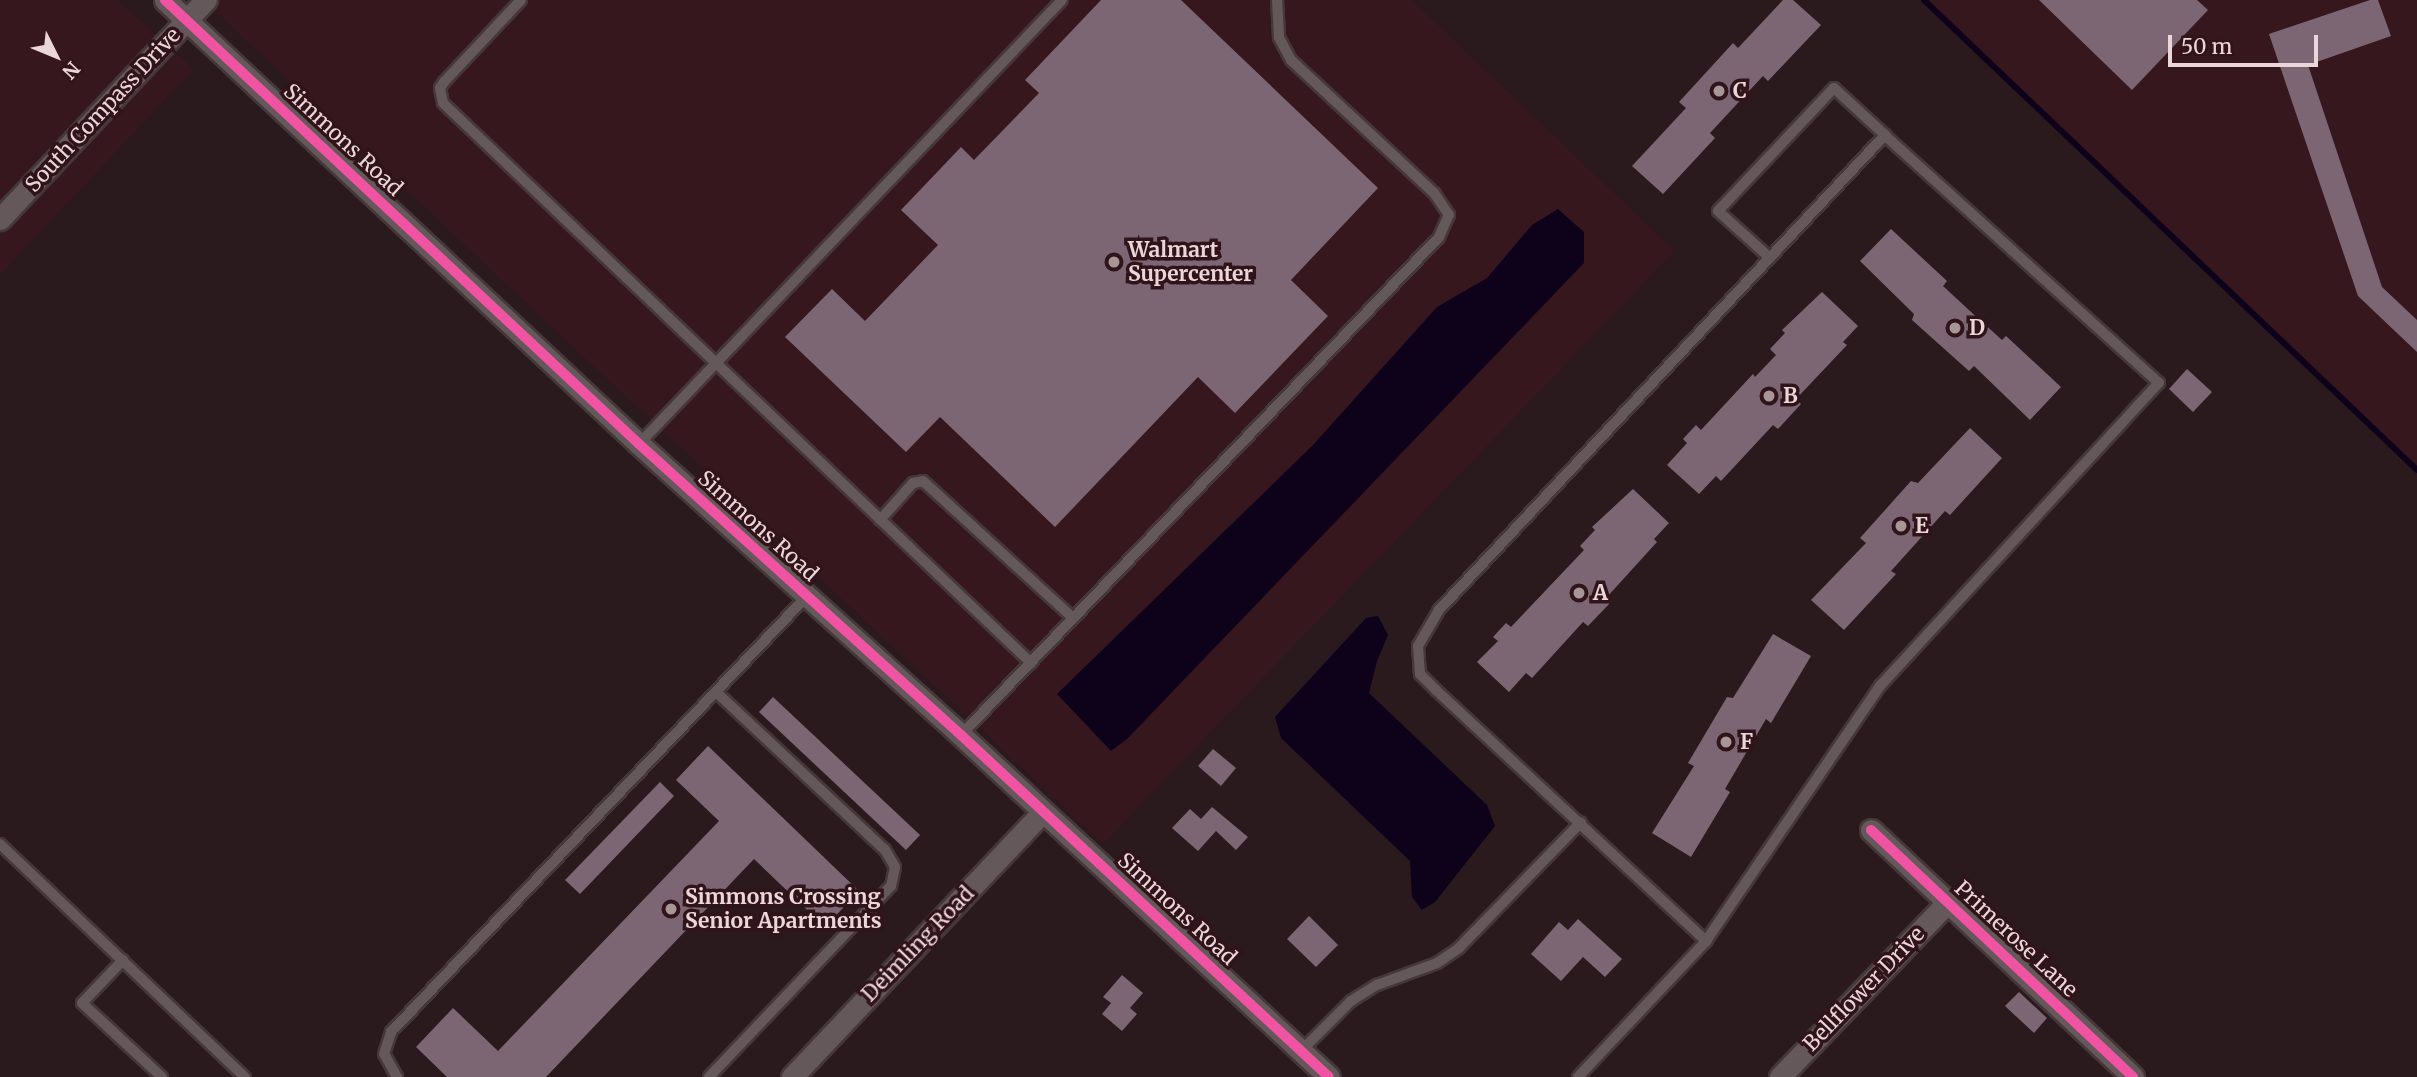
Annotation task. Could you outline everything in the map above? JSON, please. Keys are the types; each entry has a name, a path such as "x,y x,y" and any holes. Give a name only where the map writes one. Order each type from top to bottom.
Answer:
{"street":[{"name":"Simmons Road","path":"165,0 639,444 961,735 1329,1077"},
{"name":"South Compass Drive","path":"0,219 206,0"},
{"name":"Deimling Road","path":"792,1077 1043,812"},
{"name":"Primerose Lane","path":"1871,830 2133,1077"},
{"name":"Bellflower Drive","path":"1780,1077 1948,902"}],"lane":[{"path":"521,0 444,82 440,88 443,103 1031,663"},
{"path":"639,444 1062,0"},
{"path":"961,735 1439,237 1450,215 1434,193 1290,60 1279,37 1277,0"},
{"path":"1578,1077 1706,940 1880,686 2159,383 1834,88 1718,211 1769,258"},
{"path":"1706,940 1420,674 1419,646 1439,610 1885,135"},
{"path":"880,520 913,483 923,481 1073,618"},
{"path":"397,1077 384,1054 391,1032 718,693 807,596"},
{"path":"709,1077 891,886 895,867 885,850 718,693"},
{"path":"1301,1051 1351,1001 1377,985 1437,962 1459,948 1581,822"},
{"path":"0,844 245,1077"},
{"path":"122,960 82,1003 162,1077"}],"shaded area":[{"path":"0,0 118,0 194,69 0,275"},
{"path":"203,0 1412,0 1675,251 1103,844"},
{"path":"1924,0 2417,0 2417,470"},
{"path":"1558,209 1584,232 1584,263 1127,739 1111,751 1057,694 1313,445 1437,307 1487,278 1532,225"},
{"path":"1378,616 1388,635 1377,661 1369,693 1487,805 1495,826 1435,902 1422,910 1412,897 1410,861 1281,738 1275,717 1366,618"}],"building":[{"name":"Walmart Supercenter","path":"1101,0 1181,0 1378,188 1291,280 1328,316 1235,413 1198,377 1055,527 940,417 906,452 785,337 832,289 865,321 938,245 901,210 961,147 974,160 1039,93 1025,80"},
{"name":"C","path":"1783,0 1793,0 1821,25 1768,81 1763,76 1710,133 1715,138 1663,194 1632,166 1686,108 1679,102 1733,43 1738,48"},
{"path":"2039,0 2197,0 2208,10 2132,90"},
{"path":"2370,0 2378,0 2391,36 2308,65 2382,287 2417,320 2417,352 2358,296 2269,34"},
{"name":"D","path":"1891,229 1947,281 1943,286 2002,340 2006,336 2061,387 2030,420 1974,366 1969,371 1912,320 1914,314 1860,261"},
{"name":"B","path":"1822,292 1858,326 1843,342 1847,345 1796,399 1801,404 1778,429 1773,425 1721,481 1716,476 1699,494 1667,465 1687,443 1683,439 1696,425 1701,430 1753,374 1755,377 1776,355 1770,349 1785,333 1782,330"},
{"path":"2187,369 2212,392 2193,412 2169,389"},
{"name":"E","path":"1970,428 2002,458 1950,515 1945,511 1891,571 1896,574 1844,630 1811,600 1866,543 1860,538 1911,481 1918,483"},
{"name":"A","path":"1633,489 1669,523 1654,539 1657,542 1607,597 1612,601 1588,626 1583,622 1532,678 1526,673 1509,692 1477,662 1498,641 1493,637 1506,623 1511,627 1584,550 1580,546 1595,530 1592,527"},
{"name":"F","path":"1773,634 1811,656 1771,723 1766,719 1725,789 1730,792 1691,857 1652,833 1694,766 1688,763 1727,697 1733,698"},
{"path":"773,697 920,835 906,850 759,712"},
{"name":"Simmons Crossing Senior Apartments","path":"708,746 859,891 825,927 754,859 546,1077 447,1077 416,1047 453,1008 498,1051 719,821 676,780"},
{"path":"1213,749 1236,768 1221,786 1198,766"},
{"path":"660,782 674,796 580,894 565,880"},
{"path":"1212,807 1248,837 1236,850 1216,831 1198,851 1172,828 1190,809 1201,819"},
{"path":"1309,916 1338,945 1316,967 1287,939"},
{"path":"1578,919 1622,959 1605,977 1583,957 1561,981 1531,954 1559,922 1568,930"},
{"path":"1122,975 1143,993 1130,1008 1137,1014 1122,1031 1102,1014 1111,1003 1103,997"},
{"path":"2019,992 2047,1018 2034,1033 2005,1006"}],"waterway":[{"path":"1924,0 2417,470"}],"cycle path":[{"path":"165,0 639,444 961,735 1329,1077"},
{"path":"1871,830 2133,1077"}],"place":[{"name":"C","path":"1719,91"},
{"name":"Walmart Supercenter","path":"1114,262"},
{"name":"D","path":"1955,328"},
{"name":"B","path":"1769,396"},
{"name":"E","path":"1901,526"},
{"name":"A","path":"1579,593"},
{"name":"F","path":"1726,742"},
{"name":"Simmons Crossing Senior Apartments","path":"671,909"}]}
